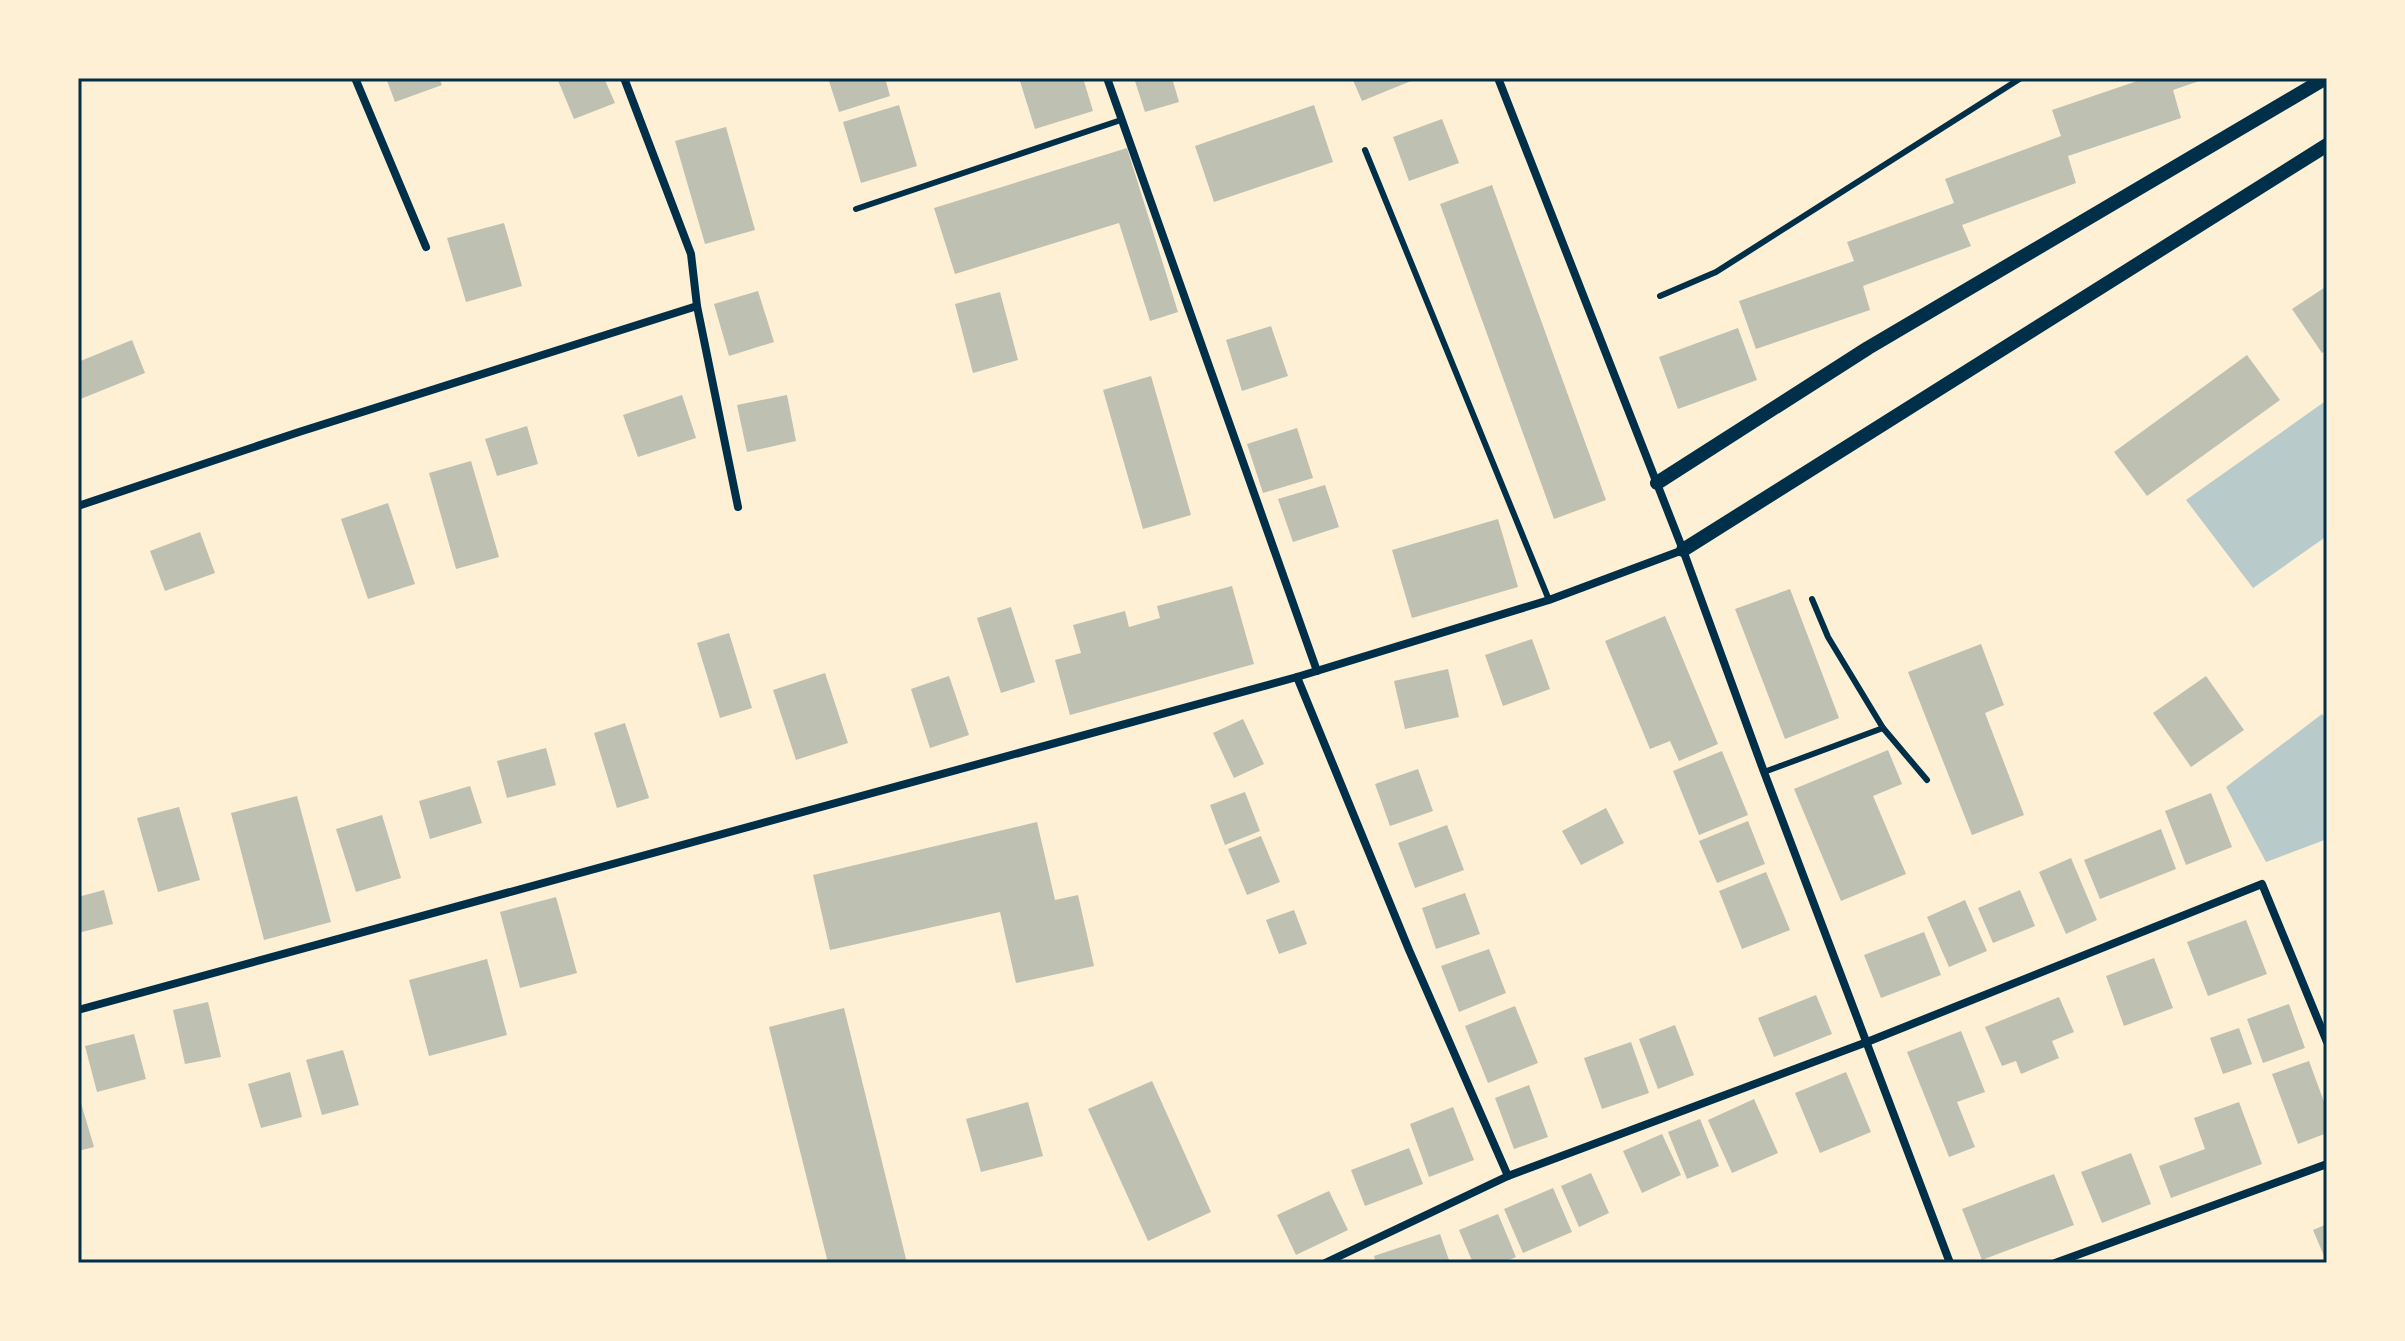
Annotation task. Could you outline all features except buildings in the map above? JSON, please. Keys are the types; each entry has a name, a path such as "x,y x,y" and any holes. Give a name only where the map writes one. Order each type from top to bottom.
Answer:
{"street":[{"path":"355,78 426,247"},
{"path":"624,78 691,254 697,306 738,507"},
{"path":"1107,78 1317,671"},
{"path":"1498,78 1683,550 1950,1263"},
{"path":"1657,483 1868,348 2326,78"},
{"path":"78,1010 1297,677 1549,600 1683,550 2327,145"},
{"path":"78,506 299,432 697,306"},
{"path":"1297,677 1409,950 1508,1176"},
{"path":"1325,1263 1508,1176 1867,1042 2262,884 2327,1042"},
{"path":"2055,1263 2327,1164"}],"lane":[{"path":"1660,296 1716,272 2021,78"},
{"path":"856,209 1121,120"},
{"path":"1365,150 1549,600"},
{"path":"1812,599 1828,637 1883,728 1927,780"},
{"path":"1764,772 1883,728"}],"shaded area":[{"path":"2327,400 2327,536 2253,588 2186,500"},
{"path":"2322,714 2327,720 2327,839 2266,862 2226,787"}]}
